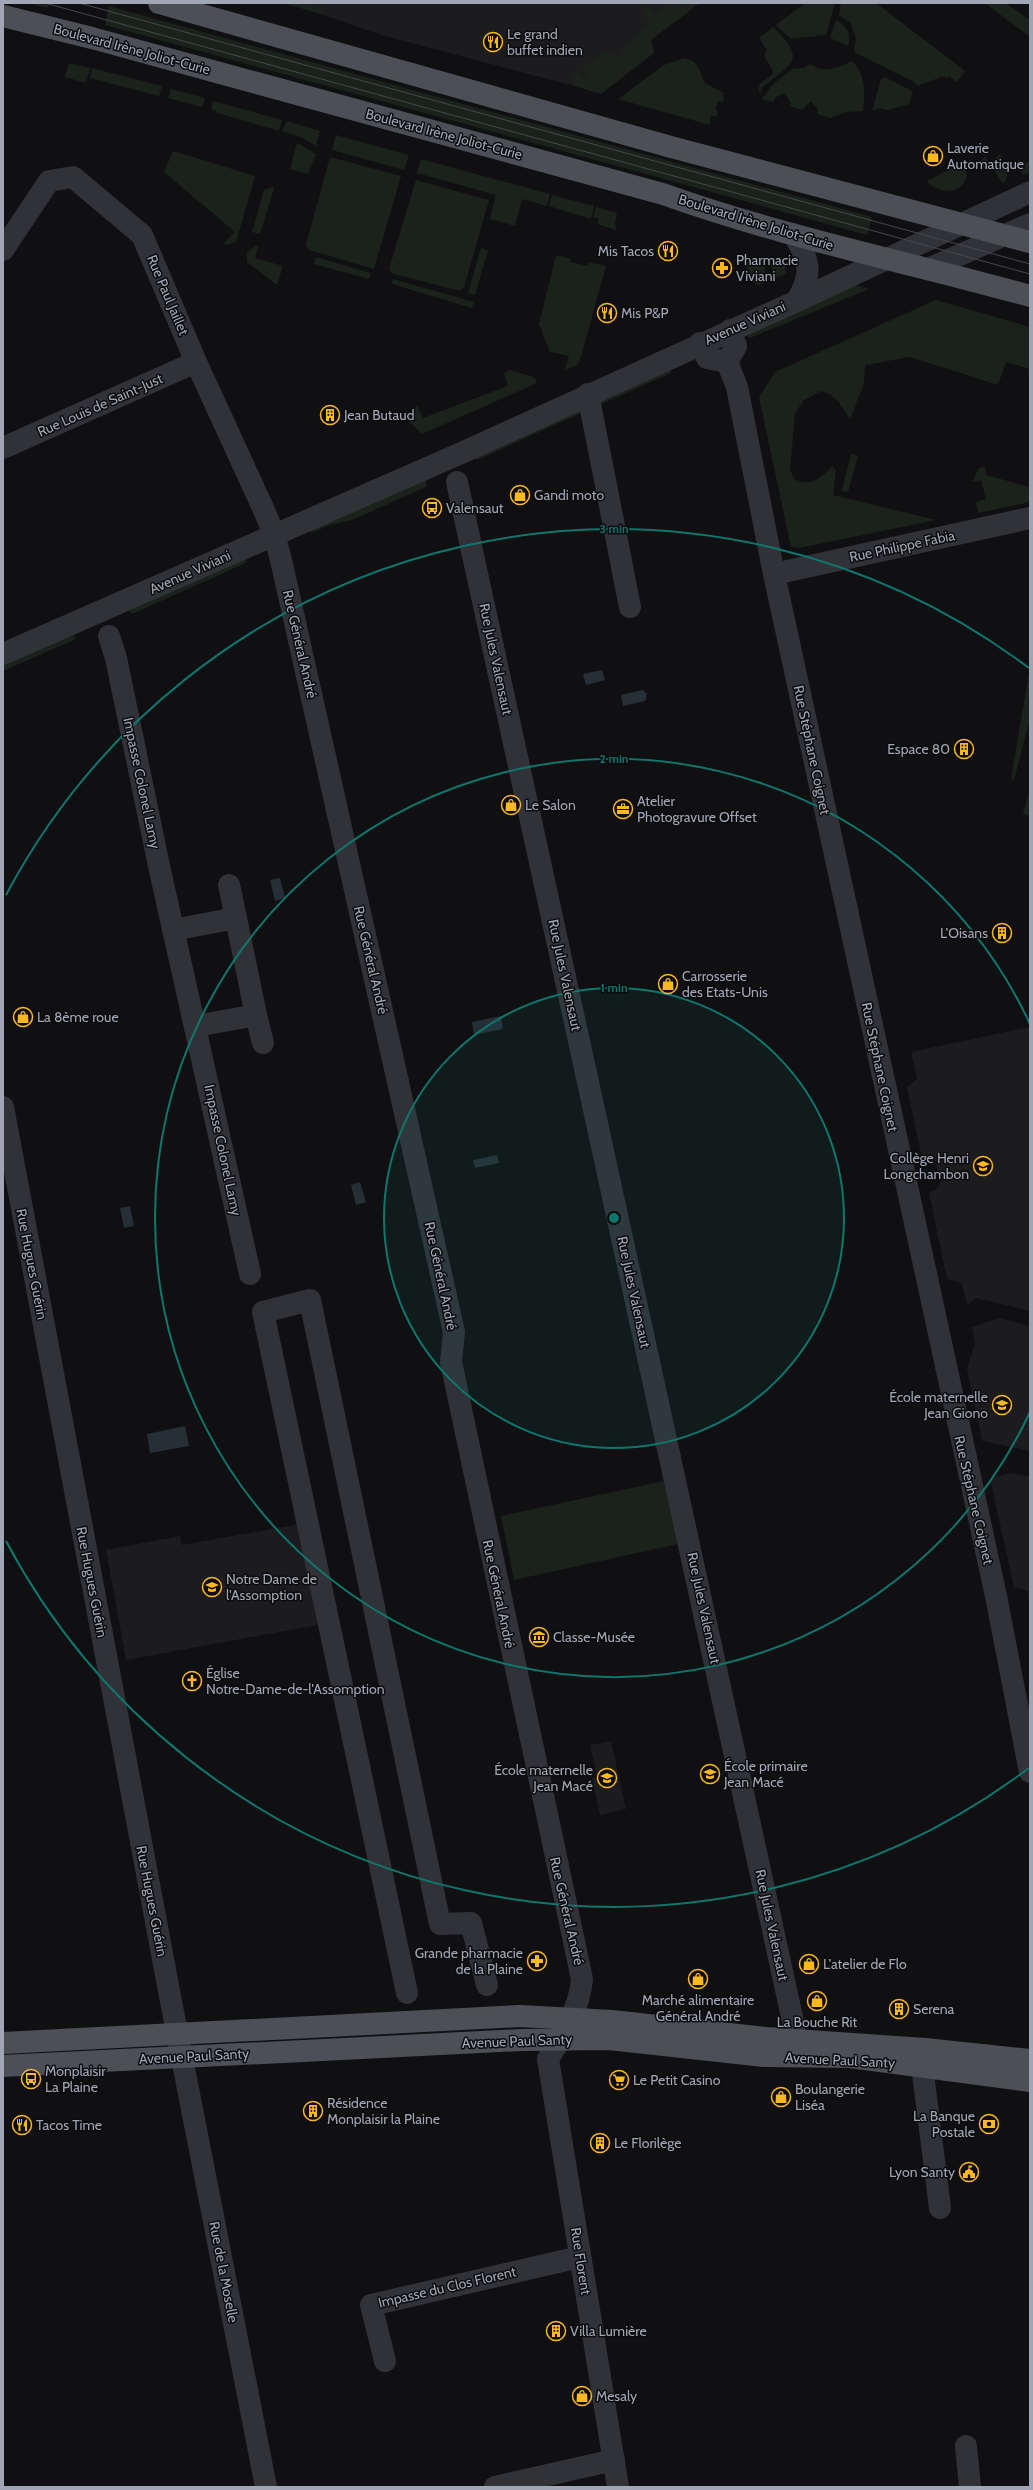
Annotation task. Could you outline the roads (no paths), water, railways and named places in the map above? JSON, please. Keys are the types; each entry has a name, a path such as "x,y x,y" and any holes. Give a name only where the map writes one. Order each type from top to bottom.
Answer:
{"main road":[{"path":"159,3 671,147 961,224 1007,234 1030,242"},
{"name":"Boulevard Irène Joliot-Curie","path":"3,16 100,40 625,184 712,212 883,260 928,269 1030,296"},
{"name":"Avenue Paul Santy","path":"3,2043 178,2035 222,2030 520,2016 570,2018 796,2048 850,2057 924,2057 1030,2060"},
{"name":"Avenue Paul Santy","path":"3,2066 561,2039 609,2039 764,2056 796,2048"},
{"name":"Avenue Paul Santy","path":"924,2057 1030,2081"}],"street":[{"name":"Rue Paul Jaillet","path":"3,250 49,181 72,177 142,235 196,362 274,534"},
{"name":"Avenue Viviani","path":"3,654 98,614 274,534 459,454 700,343 797,301 1030,192"},
{"path":"928,269 1030,224"},
{"path":"793,234 805,252 808,266 805,286 797,301"},
{"path":"700,343 706,358 727,362 736,346 730,330"},
{"name":"Rue Louis de Saint-Just","path":"3,448 196,362"},
{"name":"Rue Stéphane Coignet","path":"727,362 737,386 774,574 996,1596 1030,1772"},
{"path":"588,394 630,607"},
{"path":"436,463 447,476 457,482 463,462 459,454"},
{"name":"Rue Jules Valensaut","path":"457,482 796,2048"},
{"name":"Rue Philippe Fabia","path":"774,574 1030,518"},
{"name":"Rue Général André","path":"274,534 454,1332 451,1362 582,1979 581,1990 561,2039"},
{"name":"Impasse Colonel Lamy","path":"98,614 114,623 109,636 116,658 173,930 196,1026 250,1274"},
{"path":"229,885 263,1043"},
{"path":"173,930 236,918"},
{"path":"196,1026 256,1014"},
{"name":"Rue Hugues Guérin","path":"3,1107 182,2058"},
{"path":"407,1993 263,1312 310,1300 440,1924 471,1923 487,1985"},
{"name":"Rue Florent","path":"561,2039 548,2059 618,2487"},
{"path":"924,2057 940,2208"},
{"name":"Rue de la Moselle","path":"182,2058 266,2487"},
{"name":"Impasse du Clos Florent","path":"385,2361 371,2305 580,2256"},
{"path":"966,2446 970,2487"},
{"path":"495,2487 614,2460"}],"tram line":[{"path":"45,3 1030,274"},
{"path":"79,3 1030,264"}],"place":[{"name":"Le grand buffet indien","path":"493,42"},
{"name":"Laverie Automatique","path":"933,156"},
{"name":"Mis Tacos","path":"668,251"},
{"name":"Pharmacie Viviani","path":"722,268"},
{"name":"Mis P&P","path":"607,313"},
{"name":"Jean Butaud","path":"330,415"},
{"name":"Gandi moto","path":"520,495"},
{"name":"Valensaut","path":"432,508"},
{"name":"Espace 80","path":"964,749"},
{"name":"Le Salon","path":"511,805"},
{"name":"Atelier Photogravure Offset","path":"623,809"},
{"name":"L'Oisans","path":"1002,933"},
{"name":"Carrosserie des Etats-Unis","path":"668,984"},
{"name":"La 8ème roue","path":"23,1017"},
{"name":"Collège Henri Longchambon","path":"983,1166"},
{"name":"École maternelle Jean Giono","path":"1002,1405"},
{"name":"Notre Dame de l'Assomption","path":"212,1587"},
{"name":"Classe-Musée","path":"539,1637"},
{"name":"Église Notre-Dame-de-l'Assomption","path":"192,1681"},
{"name":"École primaire Jean Macé","path":"710,1774"},
{"name":"École maternelle Jean Macé","path":"607,1778"},
{"name":"Grande pharmacie de la Plaine","path":"537,1961"},
{"name":"L'atelier de Flo","path":"809,1964"},
{"name":"Marché alimentaire Général André","path":"698,1979"},
{"name":"La Bouche Rit","path":"817,2001"},
{"name":"Serena","path":"899,2009"},
{"name":"Monplaisir La Plaine","path":"31,2079"},
{"name":"Le Petit Casino","path":"619,2080"},
{"name":"Boulangerie Liséa","path":"781,2097"},
{"name":"Résidence Monplaisir la Plaine","path":"313,2111"},
{"name":"La Banque Postale","path":"989,2124"},
{"name":"Tacos Time","path":"22,2125"},
{"name":"Le Florilège","path":"600,2143"},
{"name":"Lyon Santy","path":"969,2172"},
{"name":"Villa Lumière","path":"556,2331"},
{"name":"Mesaly","path":"582,2396"}]}
